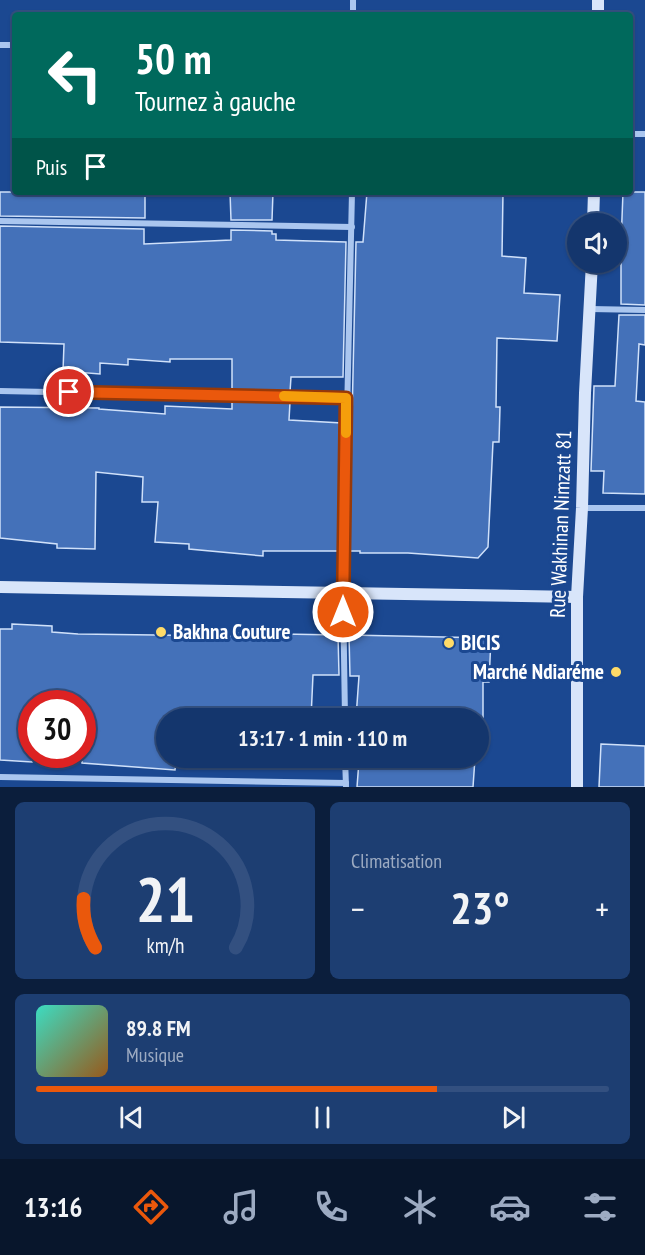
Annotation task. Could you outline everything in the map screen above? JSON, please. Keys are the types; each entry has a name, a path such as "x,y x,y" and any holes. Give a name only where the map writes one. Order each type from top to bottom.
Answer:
{"street":[{"path":"345,708 343,593 352,195"},
{"path":"593,213 594,195"},
{"path":"0,220 352,227"},
{"name":"Rue Wakhinan Nimzatt 81","path":"577,787 577,597 592,273"},
{"path":"590,309 645,310"},
{"path":"0,391 346,398"},
{"path":"582,508 645,508"},
{"path":"0,587 577,597"},
{"path":"0,777 346,785 345,768"}],"building":[{"path":"0,192 12,192 12,195 145,195 145,218 0,216"},
{"path":"645,192 645,305 621,304 621,273 627,273 627,213 622,213 623,195"},
{"path":"230,195 273,195 272,220 231,220"},
{"path":"367,195 503,195 502,256 526,258 524,293 560,295 557,341 497,338 496,407 500,407 499,442 493,442 488,547 478,558 349,551 356,242 363,242"},
{"path":"0,226 144,229 144,244 231,240 231,230 272,231 272,234 276,234 276,240 346,242 343,377 291,377 290,392 232,390 232,359 170,359 170,362 128,359 128,365 100,363 100,374 63,371 64,344 0,342"},
{"path":"619,315 645,315 645,345 639,344 636,401 645,402 645,494 603,493 604,471 591,471 594,386 615,386"},
{"path":"232,401 290,402 289,420 342,423 339,551 263,551 263,556 189,549 189,544 155,542 158,502 142,502 143,477 96,472 95,549 57,548 57,544 0,538 0,407 99,408 165,414 165,406 232,409"},
{"path":"12,624 52,626 52,632 78,634 338,635 339,675 313,675 311,708 156,708 156,768 175,768 175,770 96,764 96,690 18,690 18,761 0,760 0,629 12,629"},
{"path":"349,635 491,638 489,682 483,682 483,708 357,708 359,676 350,676"},
{"path":"601,744 645,746 645,787 599,787"},
{"path":"358,768 474,768 473,787 357,787"}],"slow traffic":[{"path":"284,396 346,398 346,433"}],"place":[{"name":"Bakhna Couture","path":"161,632"},
{"name":"BICIS","path":"449,643"},
{"name":"Marché Ndiaréme","path":"616,672"}],"route":[{"path":"69,392 346,398 343,612"}]}
